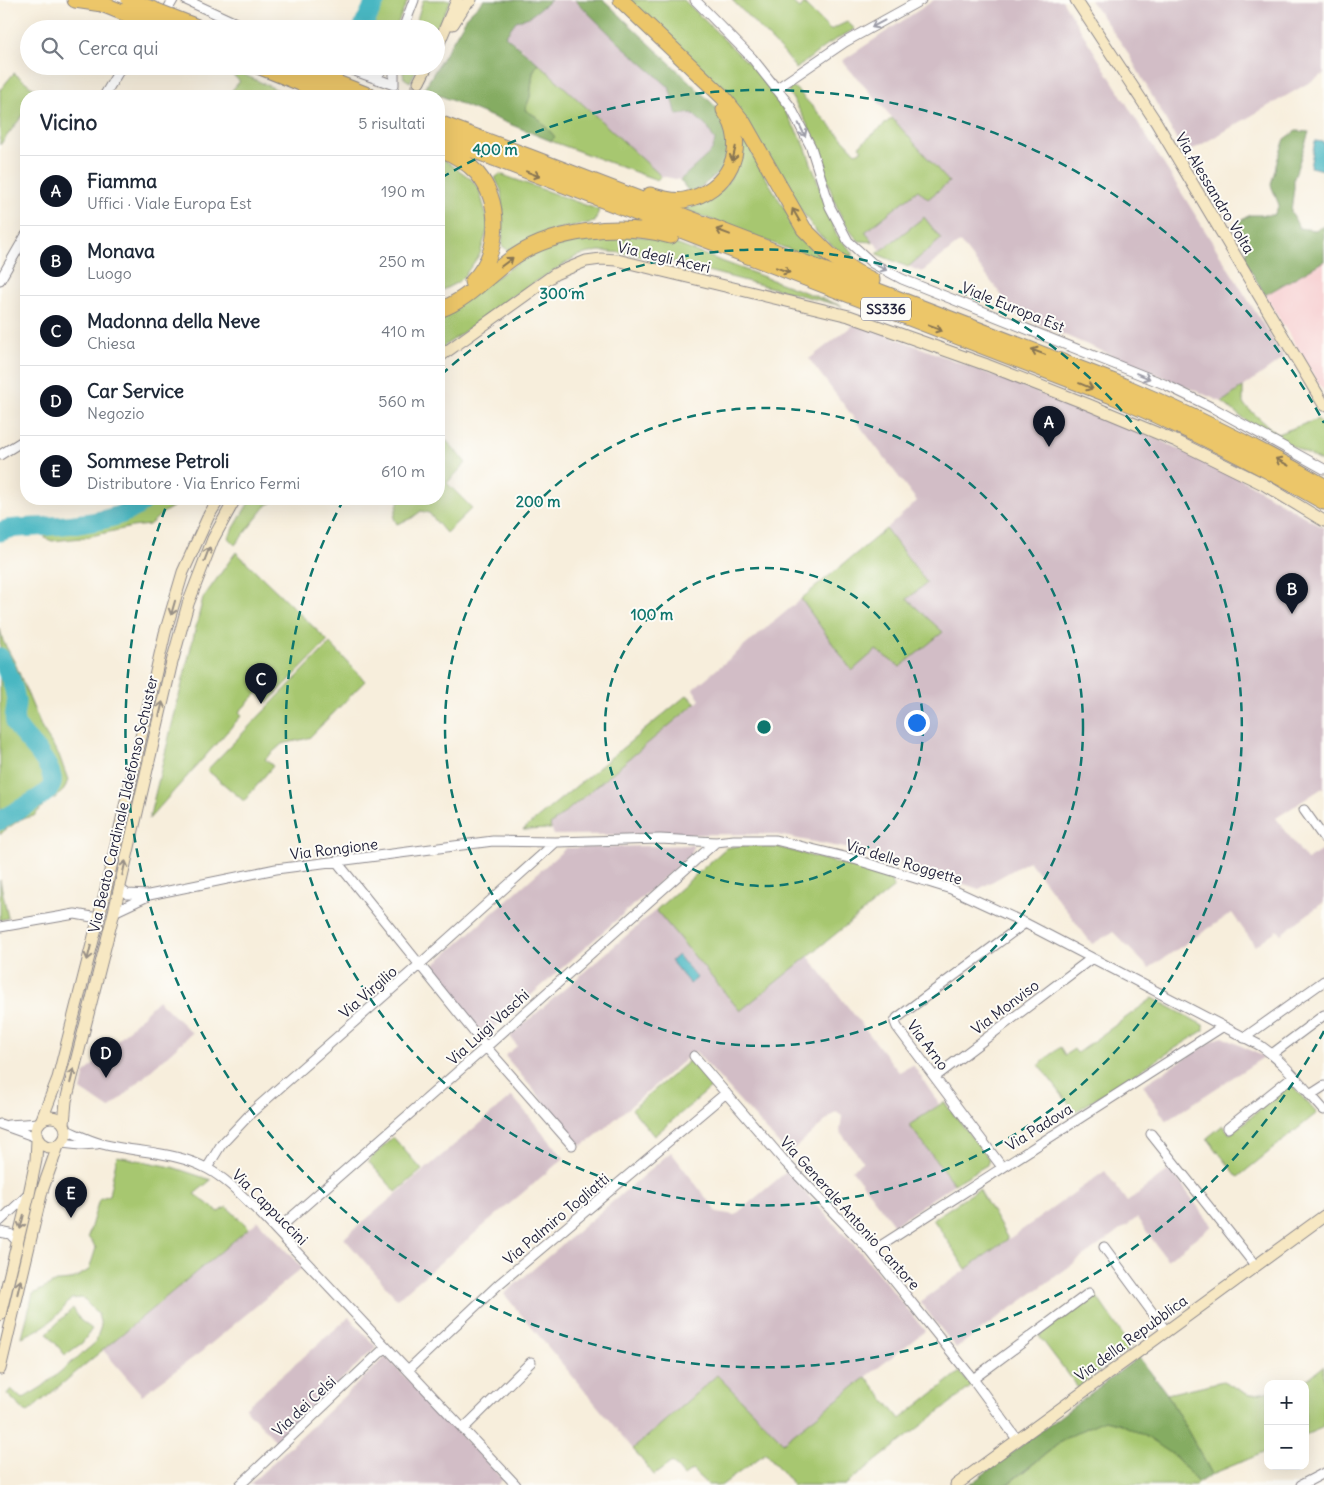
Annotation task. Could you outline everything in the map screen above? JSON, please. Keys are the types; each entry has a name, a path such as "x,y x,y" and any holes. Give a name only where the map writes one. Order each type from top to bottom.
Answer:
{"highway":[{"path":"75,0 97,2 142,20"},
{"path":"129,0 179,20"},
{"path":"530,157 664,199 682,201 699,196 716,186 727,172 735,156 736,139 732,121 718,102 628,14 609,0"},
{"path":"621,0 723,97 742,122 804,229 829,254 856,272 950,319"},
{"path":"280,75 316,90"},
{"path":"317,75 355,90"},
{"path":"311,88 316,90"},
{"name":"SS336","path":"445,125 1117,383 1175,408 1259,449 1324,486"},
{"name":"SS336","path":"445,139 1112,396 1252,461 1324,502"},
{"path":"445,151 464,161 477,174 487,189 496,224 493,245 484,268 474,282 445,300"},
{"path":"445,307 458,300 522,252 539,243 584,232 607,230 653,231 762,262"}],"street":[{"path":"186,0 229,20"},
{"path":"406,20 414,0"},
{"path":"445,30 457,0"},
{"path":"445,36 465,5 471,0"},
{"name":"Viale Europa Est","path":"695,0 752,58 790,106 811,147 830,207 848,241 872,263 902,279 1164,384 1215,408 1324,469"},
{"path":"776,89 845,42 921,0"},
{"name":"Via Alessandro Volta","path":"1076,0 1156,122 1324,405"},
{"path":"108,90 117,75"},
{"path":"366,75 394,85 394,75"},
{"path":"419,82 423,75"},
{"path":"0,280 20,245"},
{"name":"Via degli Aceri","path":"445,353 556,274 586,261 601,259 617,260 849,316 987,365 1176,441 1255,480 1324,521"},
{"path":"0,455 20,443"},
{"name":"Via Beato Cardinale Ildefonso Schuster","path":"41,1121 58,1078 165,633 183,572 215,505"},
{"name":"Via Beato Cardinale Ildefonso Schuster","path":"65,1127 66,1100 114,912 169,675 188,604 213,539 232,505"},
{"path":"1304,810 1324,838"},
{"name":"Via delle Roggette","path":"524,842 660,839 716,842 775,840 814,849 951,889 1025,923 1272,1054 1324,1110"},
{"name":"Via Rongione","path":"114,912 149,896 276,870 493,841 524,842"},
{"name":"Via Virgilio","path":"207,1168 221,1145 252,1112 420,966 556,842"},
{"name":"Via Luigi Vaschi","path":"277,1230 716,842"},
{"path":"338,862 486,1047 572,1145"},
{"name":"Via Rongione","path":"119,888 127,894 149,896"},
{"path":"0,927 75,914 98,918"},
{"name":"Via Arno","path":"1002,1167 897,1027 895,1020 1025,923"},
{"name":"Via Monviso","path":"935,1077 1092,958"},
{"path":"1244,1038 1324,981"},
{"path":"1272,1054 1324,1015"},
{"name":"Via Padova","path":"870,1252 1222,1027"},
{"name":"Via Generale Antonio Cantore","path":"694,1056 786,1163 870,1252 972,1379 1017,1439"},
{"path":"1228,1128 1293,1076"},
{"path":"1310,1094 1324,1086"},
{"name":"Via Palmiro Togliatti","path":"408,1370 499,1284 726,1093"},
{"path":"0,1369 42,1191 60,1144 66,1136 65,1127 54,1117 41,1121 3,1125"},
{"path":"0,1315 29,1194 36,1160 36,1129 41,1121"},
{"path":"3,1125 37,1138 41,1144 47,1147 60,1144"},
{"name":"Via Cappuccini","path":"65,1127 102,1144"},
{"path":"1151,1134 1255,1265"},
{"name":"Via Cappuccini","path":"60,1144 102,1144 183,1159 207,1168 235,1189 277,1230 516,1485"},
{"path":"0,1221 29,1194"},
{"name":"Via della Repubblica","path":"956,1485 1324,1216"},
{"path":"0,1232 10,1234 17,1242"},
{"path":"1104,1247 1166,1331"},
{"path":"972,1379 1089,1293"},
{"name":"Via dei Celsi","path":"240,1485 386,1347"},
{"path":"463,1429 532,1362"},
{"path":"1300,1485 1324,1474"}],"shaded area":[{"path":"551,0 575,0 619,43 669,87 708,128 715,141 712,151 680,180 661,176 520,47 505,36 516,21 529,17"},
{"path":"934,0 1062,0 1284,358 1222,402 1017,315 960,242 922,272 877,254 881,250 865,232 918,189 949,182 842,61"},
{"path":"1090,0 1324,0 1324,74 1185,154 1125,48"},
{"path":"1324,261 1324,392 1265,295"},
{"path":"856,323 1151,436 1239,478 1324,528 1324,787 1276,818 1307,860 1324,849 1324,902 1281,934 1277,930 1255,946 1232,913 1149,968 1113,932 1092,944 1029,861 979,889 870,853 773,834 554,835 550,825 700,700 693,689 801,599 852,671 876,650 943,632 907,599 926,583 886,529 917,501 809,359"},
{"path":"693,845 692,853 485,1036 429,969 566,848"},
{"path":"656,910 740,1011 808,956 899,1072 913,1065 939,1104 910,1126 954,1184 894,1225 852,1170 863,1161 840,1132 842,1116 836,1112 788,1154 695,1051 593,1138 581,1146 505,1056 517,1046 510,1036"},
{"path":"158,1000 192,1033 109,1109 81,1090 85,1073"},
{"path":"1223,1037 1264,1057 1166,1121 1143,1085 1216,1039"},
{"path":"512,1096 564,1158 397,1299 344,1238"},
{"path":"671,1152 717,1212 735,1215 786,1172 864,1256 925,1331 783,1442 717,1376 633,1449 504,1294"},
{"path":"1170,1169 1212,1226 1167,1260 1137,1218 956,1348 920,1302 1105,1171 1127,1202"},
{"path":"258,1221 302,1268 201,1352 142,1395 103,1350"},
{"path":"349,1317 376,1347 276,1441 245,1408"},
{"path":"386,1357 503,1479 497,1485 249,1485"}],"green space":[{"path":"384,0 408,0 399,20 375,20"},
{"path":"423,0 451,0 441,20 417,20"},
{"path":"484,0 551,0 529,17 516,21 505,36 538,63 533,72 530,97 525,110 537,117 555,137 551,141 445,98 445,90 424,89 432,75 445,75 445,54 468,15"},
{"path":"575,0 603,0 607,3 714,105 726,121 732,139 723,169 700,188 689,192 680,180 712,151 715,141 708,128 692,113 677,115 669,87 619,43"},
{"path":"629,0 684,0 756,71 779,101 805,146 836,234 853,253 852,261 818,234 792,198 765,152"},
{"path":"732,0 790,0 800,9 804,4 830,30 847,22 855,29 828,44 796,69 785,54"},
{"path":"538,63 661,176 657,180 551,141 555,137 537,117 525,110 530,97 533,72"},
{"path":"14,73 36,90 20,90 20,119 0,145 0,90"},
{"path":"232,75 244,75 278,90 232,90 240,81"},
{"path":"404,75 414,75 410,82 404,78"},
{"path":"790,87 795,88 856,153 862,150 859,146 892,118 949,182 928,199 918,190 865,232 873,242 859,241 842,218 836,205 812,135 788,91"},
{"path":"1296,131 1309,132 1294,178 1291,211 1299,228 1315,230 1324,226 1324,261 1265,295 1244,259 1247,251 1241,237 1239,222 1249,215 1274,215 1279,205 1271,185 1278,158 1285,139"},
{"path":"744,136 756,161 781,203 810,246 830,265 683,209 706,202 717,195 723,188 737,163"},
{"path":"445,160 470,178 479,189 487,217 488,228 480,254 458,282 445,289"},
{"path":"500,174 599,210 595,222 538,235 508,250 502,246 501,190 495,178"},
{"path":"924,217 941,239 908,267 877,254"},
{"path":"619,234 673,243 842,306 669,261 599,251 577,256 511,297 445,346 445,311 519,262 547,247 577,240"},
{"path":"1243,387 1243,404 1277,434 1318,419 1324,427 1324,463 1249,423 1222,402"},
{"path":"445,441 466,463 447,483 472,508 446,533 429,513 421,511 412,518 397,524 394,518 397,505 445,505"},
{"path":"150,505 176,505 164,512 149,525 82,538 52,541 45,538 46,532 58,529 80,531 136,514"},
{"path":"247,505 267,505 235,545 228,538"},
{"path":"886,529 927,583 907,599 943,632 900,667 876,650 852,671 801,599"},
{"path":"236,552 328,641 268,702 257,693 239,712 242,715 149,819 203,598"},
{"path":"0,629 3,641 15,663 42,729 59,755 68,780 64,790 55,798 47,801 34,816 21,819 0,835"},
{"path":"330,643 365,681 309,738 282,744 265,759 273,766 244,801 207,770"},
{"path":"687,695 696,703 550,825 551,829 523,830"},
{"path":"743,845 777,847 891,877 894,887 740,1011 656,910 726,848"},
{"path":"0,880 8,918 0,920"},
{"path":"1153,998 1203,1025 1204,1030 1075,1112 1039,1065 1060,1047 1065,1055 1074,1049 1077,1053"},
{"path":"691,1059 713,1086 654,1136 632,1109"},
{"path":"1288,1087 1293,1087 1317,1113 1238,1177 1207,1138 1223,1125 1230,1134"},
{"path":"944,1102 989,1159 987,1165 954,1184 909,1125"},
{"path":"393,1137 422,1170 396,1192 368,1161"},
{"path":"117,1156 172,1167 211,1180 194,1194 219,1212 227,1207 249,1228 27,1413 7,1394 11,1389 22,1399 42,1387 95,1343 101,1326 98,1314 82,1298 71,1299 50,1322 22,1337 33,1294 58,1281 71,1280 89,1270 96,1248 88,1237 99,1199 109,1195"},
{"path":"979,1189 1008,1239 966,1269 933,1219"},
{"path":"1095,1294 1131,1347 1078,1387 1039,1336"},
{"path":"73,1308 80,1320 92,1329 82,1343 65,1355 47,1333"},
{"path":"1139,1357 1167,1394 1212,1474 1198,1483 1175,1456 1145,1436 1119,1423 1104,1420 1066,1438 1006,1485 969,1485"},
{"path":"1324,1366 1324,1427 1309,1433 1309,1380 1306,1380"},
{"path":"960,1372 972,1386 845,1485 793,1485 766,1453 722,1485 708,1485 692,1470 684,1476 672,1462 654,1475 633,1449 717,1375 783,1442 866,1377 900,1419"},
{"path":"1223,1381 1249,1395 1264,1393 1264,1453 1212,1474 1167,1394"},
{"path":"1104,1420 1123,1425 1159,1444 1180,1462 1198,1483 1195,1485 1007,1485 1066,1438"}],"water":[{"path":"1315,141 1324,142 1324,170 1310,167"},
{"path":"678,955 697,978 690,984 671,961"}],"waterway":[{"path":"366,20 376,0"},
{"path":"0,532 8,529 100,520 118,515 138,505"},
{"path":"0,657 15,694 15,723 45,762 51,773 52,780 50,789 45,794 0,821"}],"tunnel":[{"path":"414,90 419,82"}],"place":[{"name":"Fiamma","path":"1049,447"},
{"name":"Monava","path":"1292,614"},
{"name":"Madonna della Neve","path":"261,704"},
{"name":"Car Service","path":"106,1078"},
{"name":"Sommese Petroli","path":"71,1218"}]}
